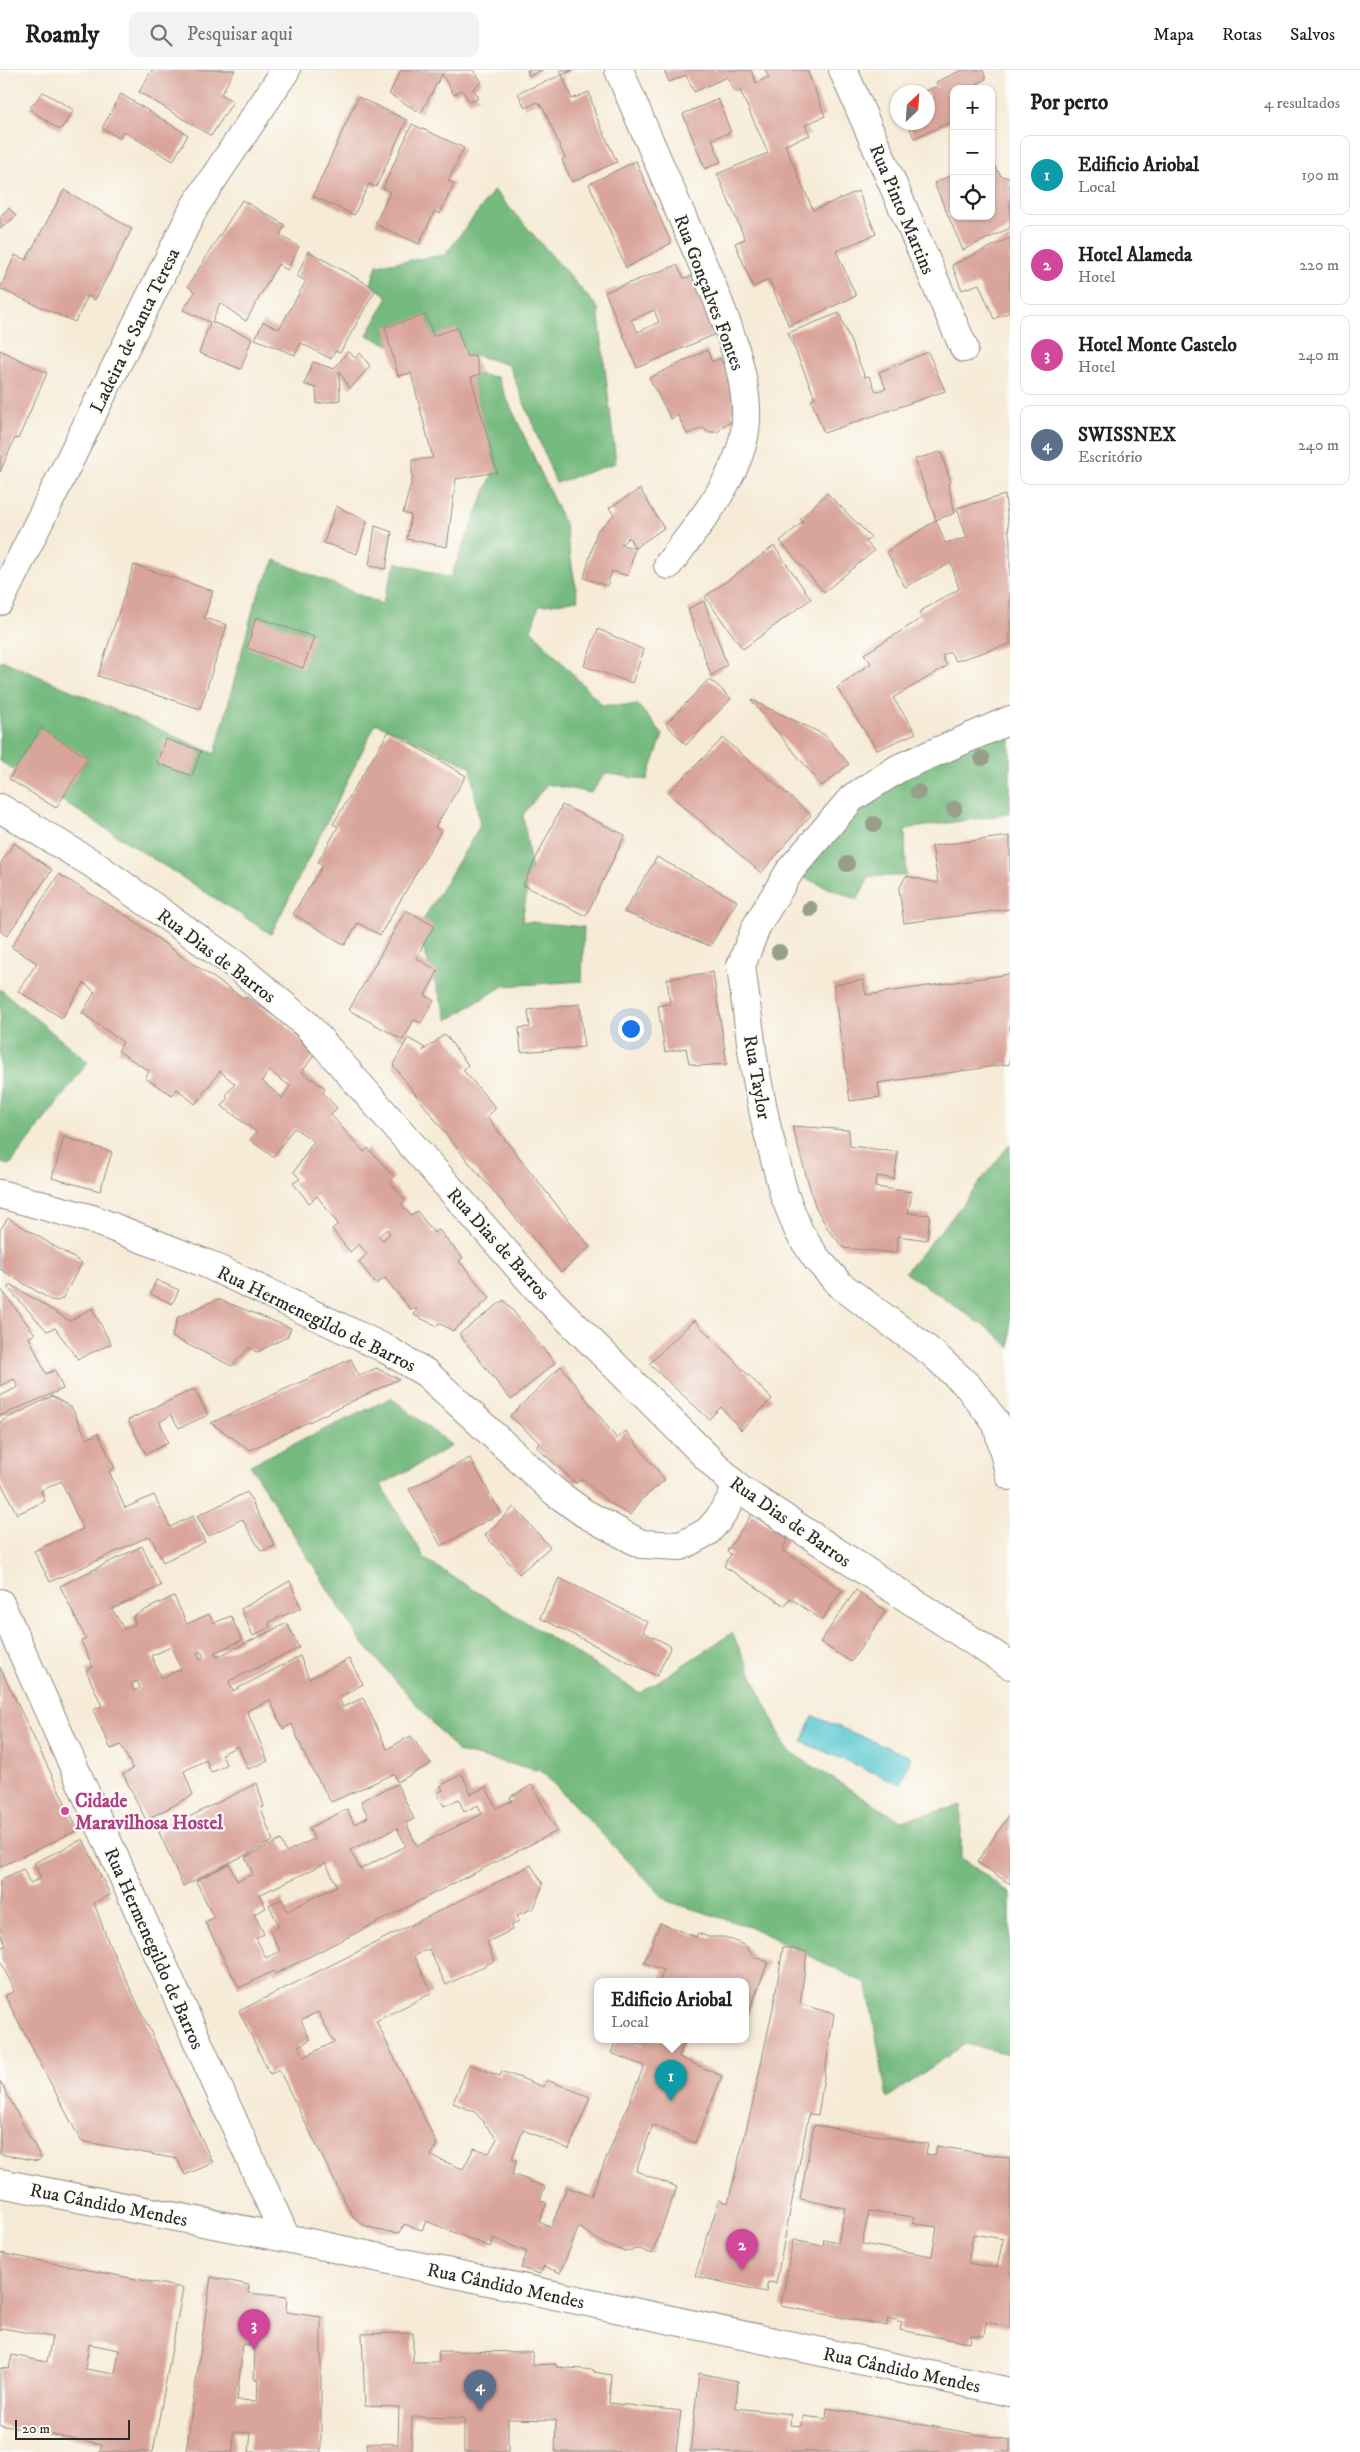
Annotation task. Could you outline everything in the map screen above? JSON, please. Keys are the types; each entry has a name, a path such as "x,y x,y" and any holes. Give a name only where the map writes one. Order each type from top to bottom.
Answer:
{"street":[{"name":"Ladeira de Santa Teresa","path":"0,601 195,206 286,70"},
{"name":"Rua Gonçalves Fontes","path":"619,70 714,290 744,381 747,400 744,432 734,462 717,499 668,565"},
{"name":"Rua Pinto Martins","path":"843,70 964,348"},
{"name":"Rua Taylor","path":"1010,720 899,768 852,798 791,869 756,927 741,966 754,1064 767,1129 784,1194 800,1232 816,1258 840,1285 932,1353 968,1386 997,1424 1010,1476"},
{"name":"Rua Dias de Barros","path":"0,808 93,864 237,966 307,1025 536,1287 738,1488 1010,1665"},
{"name":"Rua Hermenegildo de Barros","path":"0,1194 92,1219 207,1264 384,1348 426,1373 555,1492 584,1513 641,1544 681,1546 707,1532 718,1520 738,1488"},
{"name":"Rua Hermenegildo de Barros","path":"0,1603 286,2238"},
{"name":"Rua Cândido Mendes","path":"0,2183 286,2238 1010,2392"}],"green space":[{"path":"494,190 598,308 616,463 556,483 509,365 475,355 424,361 367,335 388,297 371,284 377,265 445,255"},
{"path":"465,373 497,377 565,525 578,600 539,606 531,630 602,705 638,705 663,735 647,780 606,773 591,793 547,784 523,815 531,868 522,921 584,927 582,981 503,986 448,1020 417,930 480,826 471,767 376,723 271,934 0,761 0,663 2,660 215,754 255,602 275,560 382,604 396,562 450,578 496,465"},
{"path":"1010,714 1010,814 905,829 906,876 870,876 857,900 792,873 875,776"},
{"path":"0,989 88,1062 10,1165 0,1163"},
{"path":"1010,1144 1010,1348 996,1334 905,1272 950,1220"},
{"path":"391,1398 452,1446 381,1485 426,1560 640,1693 732,1633 787,1750 901,1821 961,1805 961,1858 1010,1893 1010,2054 965,2044 887,2098 867,1984 753,1928 667,1901 541,1771 458,1752 360,1640 250,1465"}],"water":[{"path":"813,1716 911,1757 900,1784 802,1742"}],"building":[{"path":"152,70 235,70 221,94 233,102 211,136 139,92"},
{"path":"401,70 473,70 482,82 473,89 479,98 470,102 461,90 454,95 442,74 421,113 389,94"},
{"path":"527,70 542,70 529,76"},
{"path":"560,70 573,70 562,75"},
{"path":"664,70 751,70 756,83 769,77 765,70 807,70 825,116 805,125 810,135 785,145 813,210 858,191 876,234 836,251 856,296 789,326 769,280 753,287 735,243 745,239 717,174 768,153 740,90 735,92 727,77 694,92 686,75 669,82"},
{"path":"962,70 983,70 986,79 978,83 979,85 950,85 950,123 935,129 935,87 938,86 936,82"},
{"path":"562,75 572,99 589,92 596,116 617,162 572,182 562,160 565,158 544,110 538,102 525,108 518,93"},
{"path":"43,92 74,110 60,130 29,109"},
{"path":"121,94 188,135 173,161 123,131 119,138 102,128"},
{"path":"358,97 407,120 376,187 369,184 354,215 313,196"},
{"path":"718,99 731,132 712,139 721,162 705,169 683,114"},
{"path":"412,124 464,148 448,181 454,183 440,214 435,211 419,244 375,224 390,192 383,188"},
{"path":"910,130 933,130 914,138"},
{"path":"636,161 671,243 626,268 589,184"},
{"path":"995,167 1001,176 1010,178 1010,228 963,250 950,220 995,220"},
{"path":"950,176 950,220 934,183"},
{"path":"64,190 132,229 95,300 88,296 75,322 0,289 15,255 26,260"},
{"path":"242,200 285,225 280,235 299,247 287,270 278,264 246,321 220,303 212,322 252,338 241,369 199,353 210,322 183,310 195,292 188,286"},
{"path":"9,208 16,216 0,229 0,216"},
{"path":"1010,238 1010,312 994,319 979,284 962,290 952,265"},
{"path":"308,251 376,289 340,353 335,351 331,359 301,343 295,355 255,339 263,322 279,329 306,281 297,276"},
{"path":"677,265 684,278 693,276 718,333 637,368 605,292","holes":["654,310 659,322 638,332 631,320"]},
{"path":"839,313 865,377 869,376 876,391 886,389 879,372 928,352 945,391 824,433 811,400 815,398 788,333"},
{"path":"426,315 433,336 457,328 467,357 475,355 480,374 471,377 497,472 456,479 447,547 407,539 411,515 403,513 412,480 412,460 433,458 411,373 398,376 385,327"},
{"path":"0,350 47,373 18,439 15,438 0,472"},
{"path":"707,350 712,362 720,358 745,408 732,412 735,420 723,426 718,432 708,432 703,428 687,434 678,415 671,419 649,378"},
{"path":"348,351 355,358 360,353 370,366 350,389 339,371 340,400 317,404 316,388 304,384 313,362 334,369"},
{"path":"941,452 951,483 948,484 955,513 936,520 915,459"},
{"path":"640,489 664,528 635,548 628,576 612,571 607,586 584,578 597,531 614,515 609,508","holes":["629,537 635,548 621,545"]},
{"path":"827,493 871,537 866,542 874,551 824,592 780,541 803,522 800,519"},
{"path":"1005,495 1010,543 1010,644 956,661 950,652 942,656 947,666 893,698 916,733 877,750 837,688 871,663 864,654 922,618 919,612 959,589 951,563 905,587 887,552 936,520 945,543 967,538 957,508"},
{"path":"336,506 367,521 357,554 324,543"},
{"path":"375,526 392,532 386,569 369,566"},
{"path":"774,546 811,599 743,649 705,597"},
{"path":"134,565 213,591 204,618 227,625 200,709 98,676"},
{"path":"704,601 727,665 711,676 688,609"},
{"path":"256,617 314,637 303,668 247,648"},
{"path":"598,629 644,650 632,683 584,666"},
{"path":"708,680 716,684 731,699 686,745 666,724"},
{"path":"751,700 825,735 849,764 822,786"},
{"path":"41,728 88,758 56,808 9,779"},
{"path":"389,731 466,776 435,827 441,831 380,935 358,923 345,945 293,914 323,865 318,862 338,827 333,824"},
{"path":"723,738 811,815 761,873 668,793"},
{"path":"165,739 201,751 192,776 157,763"},
{"path":"562,805 625,835 586,916 523,885"},
{"path":"1010,836 1010,909 904,923 899,889 906,876 938,883 932,846"},
{"path":"14,843 52,870 7,936 0,931 0,864"},
{"path":"657,857 737,901 710,946 624,912"},
{"path":"59,874 133,920 180,955 245,999 247,997 284,1023 314,1055 302,1072 325,1088 323,1093 337,1108 331,1115 364,1152 368,1148 394,1177 390,1182 405,1200 401,1204 411,1215 417,1211 434,1233 439,1230 463,1258 459,1261 490,1298 453,1331 439,1323 437,1326 414,1315 417,1309 410,1309 385,1278 376,1284 359,1262 367,1254 359,1244 350,1252 332,1229 338,1224 317,1196 309,1203 293,1183 300,1179 294,1172 314,1141 294,1128 273,1157 250,1140 256,1132 222,1106 228,1097 226,1095 235,1084 220,1071 195,1104 177,1089 172,1095 145,1078 149,1071 118,1051 123,1042 82,1013 95,992 84,983 62,1018 18,991 37,963 11,947","holes":["269,1071 290,1086 282,1098 262,1081","387,1229 390,1234 383,1240 379,1236"]},
{"path":"406,910 434,926 416,958 438,971 425,995 434,1000 421,1023 414,1020 403,1040 349,1010"},
{"path":"713,972 727,1064 698,1066 689,1063 686,1048 665,1052 658,1006 670,1004 667,979"},
{"path":"1010,974 1010,1064 878,1083 880,1097 850,1101 833,985 863,980 866,995"},
{"path":"580,1004 584,1047 521,1052 519,1028 530,1027 528,1010"},
{"path":"445,1034 468,1065 463,1070 496,1108 487,1117 590,1247 561,1272 457,1148 393,1065 408,1038 425,1048 423,1051"},
{"path":"792,1126 849,1130 850,1146 898,1152 894,1179 877,1176 875,1187 912,1192 908,1213 930,1215 927,1240 898,1236 897,1253 844,1248 829,1231 815,1206"},
{"path":"64,1137 112,1152 100,1191 52,1178"},
{"path":"8,1218 82,1263 62,1299 57,1301 51,1300 0,1269 0,1230"},
{"path":"156,1280 179,1290 172,1304 151,1294"},
{"path":"10,1284 70,1321 92,1308 111,1344 78,1359 55,1328 47,1331 8,1288"},
{"path":"0,1288 35,1334 29,1337 46,1374 55,1370 63,1389 0,1416 0,1396 18,1387 14,1379 0,1386"},
{"path":"218,1299 291,1328 287,1337 257,1352 249,1348 232,1366 172,1337 178,1317"},
{"path":"504,1300 555,1363 511,1400 459,1334"},
{"path":"694,1320 772,1399 741,1430 721,1407 709,1419 649,1364"},
{"path":"351,1359 359,1376 376,1368 399,1379 250,1450 211,1423"},
{"path":"561,1366 617,1439 626,1431 665,1480 641,1500 630,1515 607,1501 583,1479 576,1483 536,1447 540,1443 510,1416"},
{"path":"194,1389 208,1415 179,1428 171,1415 160,1422 168,1443 146,1454 128,1420"},
{"path":"52,1396 72,1408 87,1439 98,1433 115,1468 109,1471 125,1508 154,1495 170,1527 193,1516 205,1542 163,1562 150,1536 50,1582 34,1551 83,1529 61,1481 41,1491 45,1501 17,1514 0,1481 0,1422"},
{"path":"470,1458 501,1513 441,1546 409,1489"},
{"path":"247,1492 275,1546 261,1551 242,1519 208,1536 197,1516"},
{"path":"514,1507 550,1547 519,1574 485,1535"},
{"path":"752,1514 788,1539 782,1550 842,1590 822,1620 790,1598 785,1606 724,1566 731,1554 727,1551"},
{"path":"142,1546 161,1586 112,1609 124,1629 135,1624 133,1616 174,1596 187,1624 209,1614 214,1623 231,1616 242,1640 214,1653 217,1657 287,1623 299,1648 229,1681 233,1691 300,1656 309,1679 349,1659 363,1684 339,1698 343,1707 363,1698 387,1749 411,1736 431,1764 397,1782 394,1774 331,1802 306,1758 292,1724 283,1729 270,1700 247,1711 268,1761 248,1769 238,1746 222,1754 226,1765 211,1773 206,1760 184,1771 193,1795 146,1820 123,1774 133,1769 121,1745 111,1749 93,1710 102,1706 86,1670 93,1667 81,1641 86,1639 60,1586","holes":["171,1647 181,1669 162,1678 151,1656","201,1651 204,1657 200,1660 197,1653","137,1681 140,1688 134,1691 131,1684"]},
{"path":"559,1578 648,1622 643,1632 671,1646 657,1676 540,1618"},
{"path":"290,1581 301,1608 269,1622 270,1627 253,1636 241,1609"},
{"path":"856,1590 886,1611 851,1662 820,1642"},
{"path":"0,1667 78,1830 0,1867"},
{"path":"462,1774 471,1794 486,1787 496,1808 512,1801 510,1797 532,1785 557,1831 275,1974 273,1971 239,1988 205,1922 214,1918 196,1881 229,1864 237,1881 253,1874 245,1857 281,1840 286,1852 314,1839 309,1828 347,1809 354,1824 368,1817 361,1801 397,1784 414,1819 406,1823 417,1846 482,1814 478,1805 464,1812 459,1799 444,1806 437,1793 443,1790 440,1786","holes":["397,1828 406,1846 360,1869 350,1850","326,1863 337,1886 287,1911 282,1899 269,1905 279,1926 270,1931 280,1951 266,1958 256,1938 264,1934 254,1914 266,1908 259,1895"]},
{"path":"257,1783 264,1807 261,1808 273,1841 183,1886 159,1832"},
{"path":"1010,1814 1010,1884 977,1862"},
{"path":"83,1839 110,1895 94,1903 109,1944 213,2163 185,2175 177,2159 81,2141 5,1996 14,1991 0,1959 0,1948 6,1945 0,1933 0,1880 23,1869 30,1883 41,1878 34,1863"},
{"path":"531,1865 543,1884 534,1908 517,1915 519,1921 511,1926 512,1930 487,1942 494,1961 446,1985 429,1949 414,1956 432,1993 376,2021 437,2144 431,2156 463,2169 474,2148 489,2153 497,2139 475,2112 453,2103 469,2064 500,2076 502,2071 544,2087 547,2080 590,2097 569,2149 523,2130 512,2159 517,2161 512,2174 545,2187 540,2200 547,2203 539,2222 551,2227 567,2187 591,2196 644,2066 611,2053 615,2043 635,2043 642,2046 643,2043 684,2043 679,2057 722,2076 695,2143 653,2125 636,2171 677,2187 652,2254 640,2249 623,2251 604,2244 579,2227 560,2273 544,2266 540,2274 521,2268 527,2252 493,2238 490,2247 426,2221 422,2230 404,2224 400,2233 381,2231 363,2225 353,2216 346,2204 279,2070 270,2074 239,2011","holes":["318,2012 334,2042 304,2057 298,2046 310,2040 301,2020"]},
{"path":"660,1923 696,1937 698,1933 708,1937 725,1937 746,1946 754,1957 768,1962 749,2012 749,1978 661,1978 664,1970 644,1963"},
{"path":"783,1947 807,1952 800,2004 834,2014 818,2115 809,2114 776,2283 768,2282 766,2292 695,2276 719,2200 728,2203 753,2102 775,1998"},
{"path":"0,2081 41,2158 38,2161 0,2154"},
{"path":"814,2125 928,2144 926,2154 935,2155 937,2146 1010,2158 1010,2327 986,2322 984,2336 971,2335 970,2343 900,2330 902,2322 888,2318 887,2326 781,2306 793,2240 823,2246 824,2239 838,2242 845,2208 800,2199","holes":["869,2211 914,2217 913,2223 937,2227 932,2256 862,2244","973,2234 1003,2239 997,2268 968,2263"]},
{"path":"0,2253 183,2288 153,2452 100,2452 102,2444 0,2425 0,2368 9,2369 12,2355 47,2362 52,2337 2,2328 0,2331","holes":["89,2344 119,2350 115,2374 85,2369"]},
{"path":"211,2277 249,2285 248,2293 287,2297 286,2312 321,2317 321,2452 249,2452 251,2433 234,2432 233,2452 186,2452","holes":["243,2344 255,2345 254,2379 258,2380 257,2401 237,2400"]},
{"path":"413,2333 413,2362 439,2362 439,2351 533,2352 533,2365 556,2364 556,2367 594,2370 594,2372 611,2375 609,2403 681,2411 676,2452 555,2452 556,2420 508,2419 508,2452 464,2452 464,2418 412,2417 411,2452 368,2452 367,2443 398,2444 399,2407 365,2406 362,2334"},
{"path":"699,2373 738,2381 736,2408 791,2414 790,2425 802,2426 803,2416 826,2419 827,2408 1010,2440 1010,2452 690,2452"}],"place":[{"name":"Cidade Maravilhosa Hostel","path":"65,1811"},
{"name":"Edificio Ariobal","path":"671,2101"},
{"name":"Hotel Alameda","path":"742,2270"},
{"name":"Hotel Monte Castelo","path":"254,2350"},
{"name":"SWISSNEX","path":"480,2411"}]}
